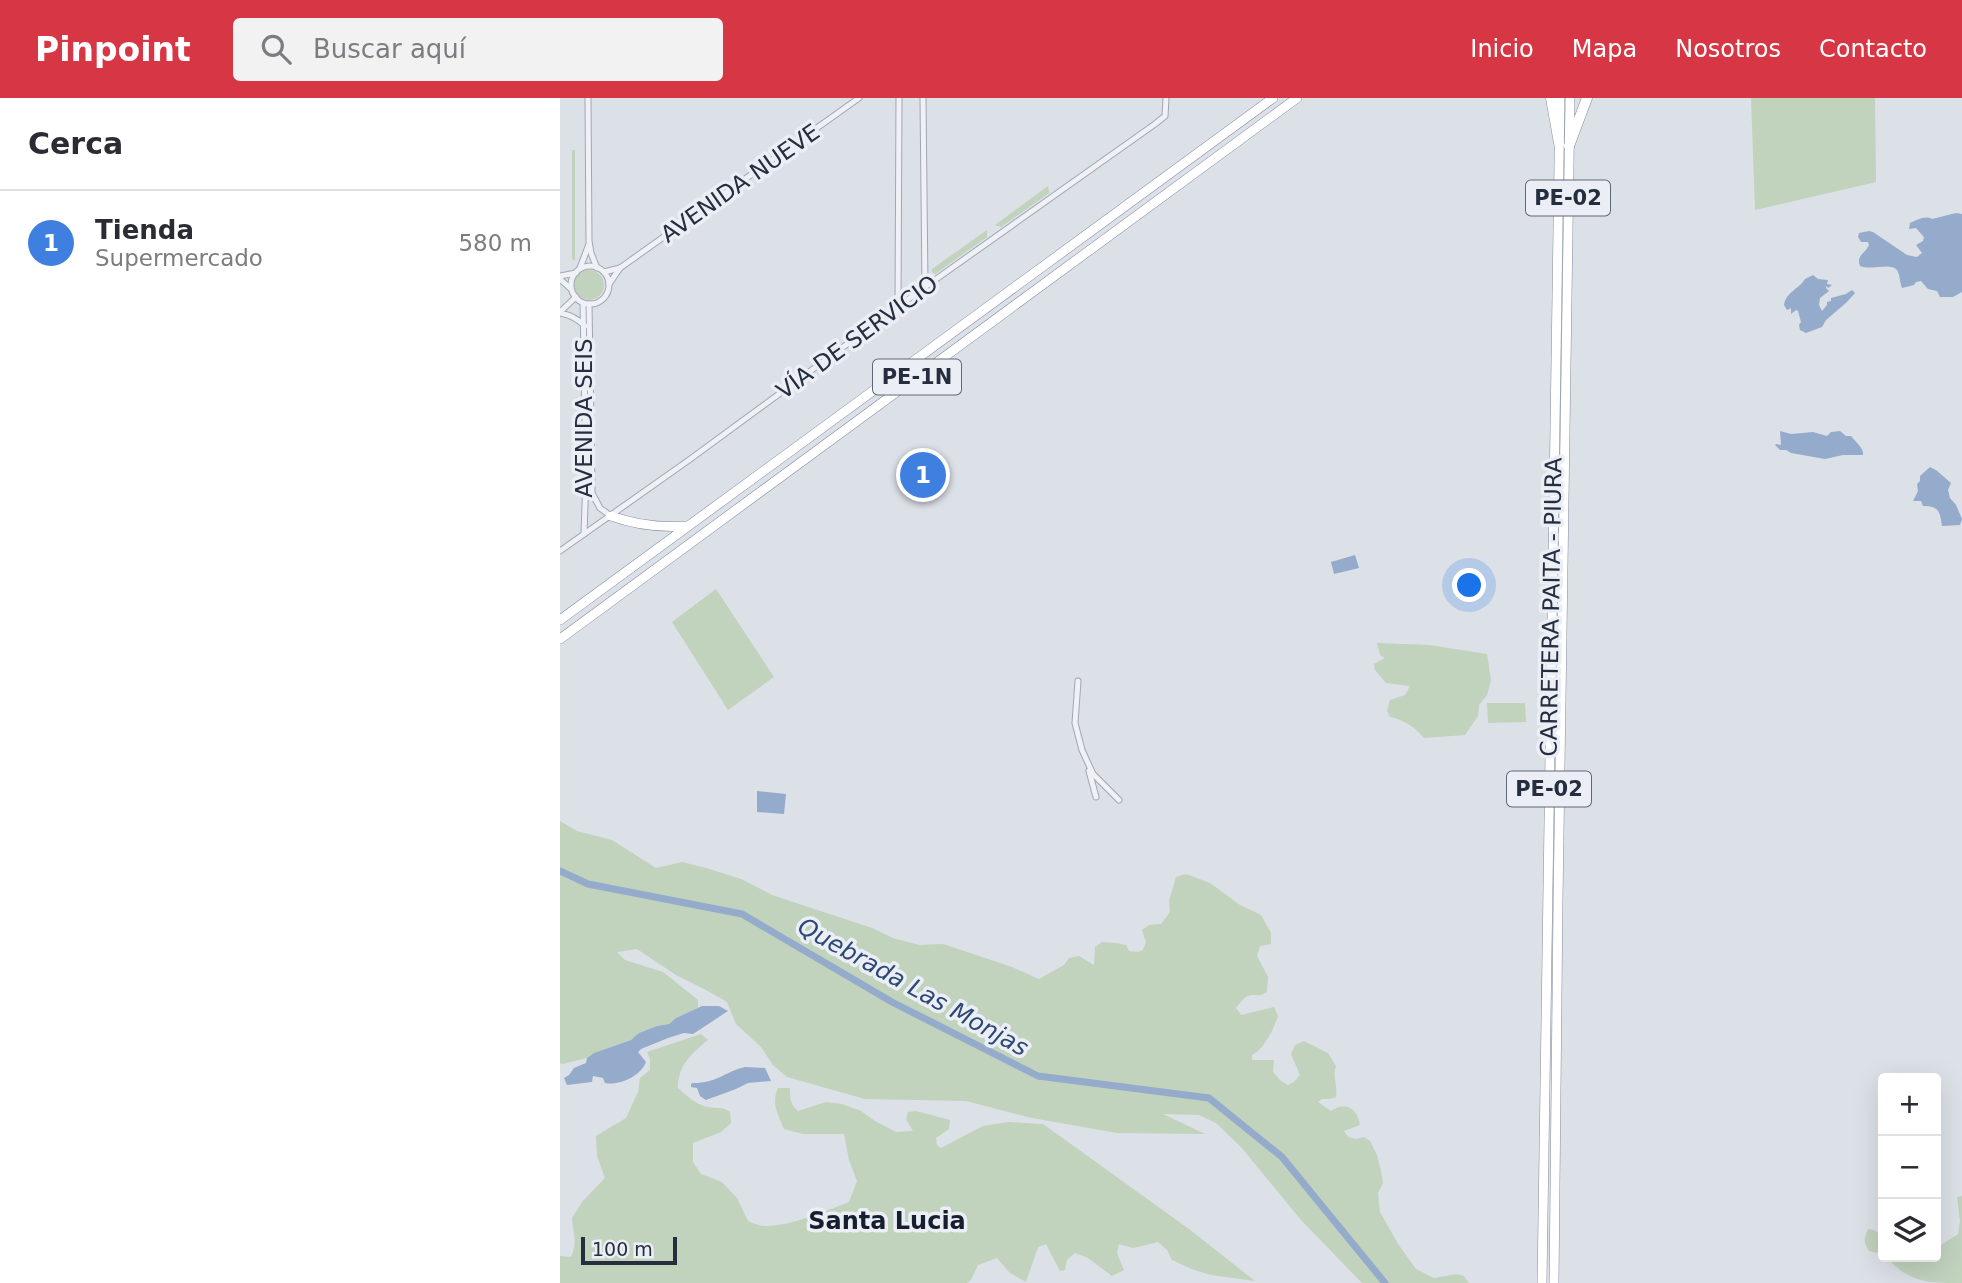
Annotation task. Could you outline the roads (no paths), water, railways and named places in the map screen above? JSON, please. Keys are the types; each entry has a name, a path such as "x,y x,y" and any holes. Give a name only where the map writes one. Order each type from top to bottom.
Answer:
{"highway":[{"name":"PE-1N","path":"560,620 1273,98"},
{"name":"PE-1N","path":"560,639 1297,98"},
{"path":"1551,98 1564,145"},
{"name":"CARRETERA PAITA - PIURA","path":"1554,1283 1564,145 1560,98"},
{"name":"CARRETERA PAITA - PIURA","path":"1542,1283 1564,145 1570,98"},
{"path":"1564,145 1587,98"},
{"path":"1092,230 1101,242"},
{"path":"763,471 773,483"},
{"path":"611,516 646,525 689,525"}],"street":[{"path":"587,98 589,241 597,268"},
{"name":"AVENIDA NUEVE","path":"608,284 620,268 859,98"},
{"path":"923,98 925,287"},
{"name":"VÍA DE SERVICIO","path":"560,551 1155,124 1165,116 1166,98"},
{"path":"898,99 898,307"},
{"path":"572,290 573,278 586,256 589,241"},
{"path":"585,267 597,268 604,272 608,292 595,303 586,303 576,297 560,277 585,267"},
{"name":"AVENIDA NUEVE","path":"604,272 620,268"},
{"path":"560,313 576,297"},
{"name":"AVENIDA SEIS","path":"584,534 586,303"},
{"name":"AVENIDA SEIS","path":"586,303 593,493 596,503 611,516"},
{"path":"560,313 569,315 589,331"},
{"path":"1078,681 1075,723 1096,797"},
{"path":"1088,764 1099,782 1119,800"}],"water":[{"path":"1962,214 1962,292 1953,297 1940,297 1937,291 1928,289 1921,281 1902,288 1898,272 1894,268 1860,266 1860,257 1869,245 1868,242 1861,242 1859,233 1873,232 1907,255 1917,257 1922,253 1916,245 1923,241 1924,237 1916,228 1909,229 1910,223"},
{"path":"1813,275 1818,279 1828,280 1827,284 1832,285 1828,288 1826,286 1829,291 1820,298 1822,311 1831,298 1852,290 1855,293 1822,327 1806,333 1800,330 1798,311 1791,314 1791,308 1787,310 1784,305 1790,294"},
{"path":"1780,431 1791,434 1813,432 1827,436 1831,432 1840,431 1851,436 1862,449 1863,455 1825,459 1780,450 1775,445 1781,445"},
{"path":"1930,467 1951,483 1948,490 1962,519 1960,525 1942,526 1940,514 1936,509 1923,506 1921,501 1913,501 1918,491 1920,476"},
{"path":"1355,555 1359,568 1334,574 1331,562"},
{"path":"757,791 786,794 784,814 757,812"},
{"path":"702,1006 719,1006 728,1011 693,1034 684,1033 641,1049 638,1052 646,1062 639,1072 629,1079 611,1084 605,1083 603,1078 593,1076 592,1082 567,1085 564,1078 574,1068 586,1063 587,1058 594,1053 631,1040 639,1033 657,1026 669,1024"},
{"path":"745,1067 765,1068 771,1081 748,1083 706,1100 700,1096 697,1088 691,1087 693,1083 709,1081"}],"waterway":[{"name":"Quebrada Las Monjas","path":"560,871 588,884 742,914 892,1002 1038,1076 1209,1098 1282,1157 1385,1283"}],"place":[{"name":"Tienda","path":"923,475"}],"district":[{"name":"Santa Lucia","path":"887,1221"}]}
